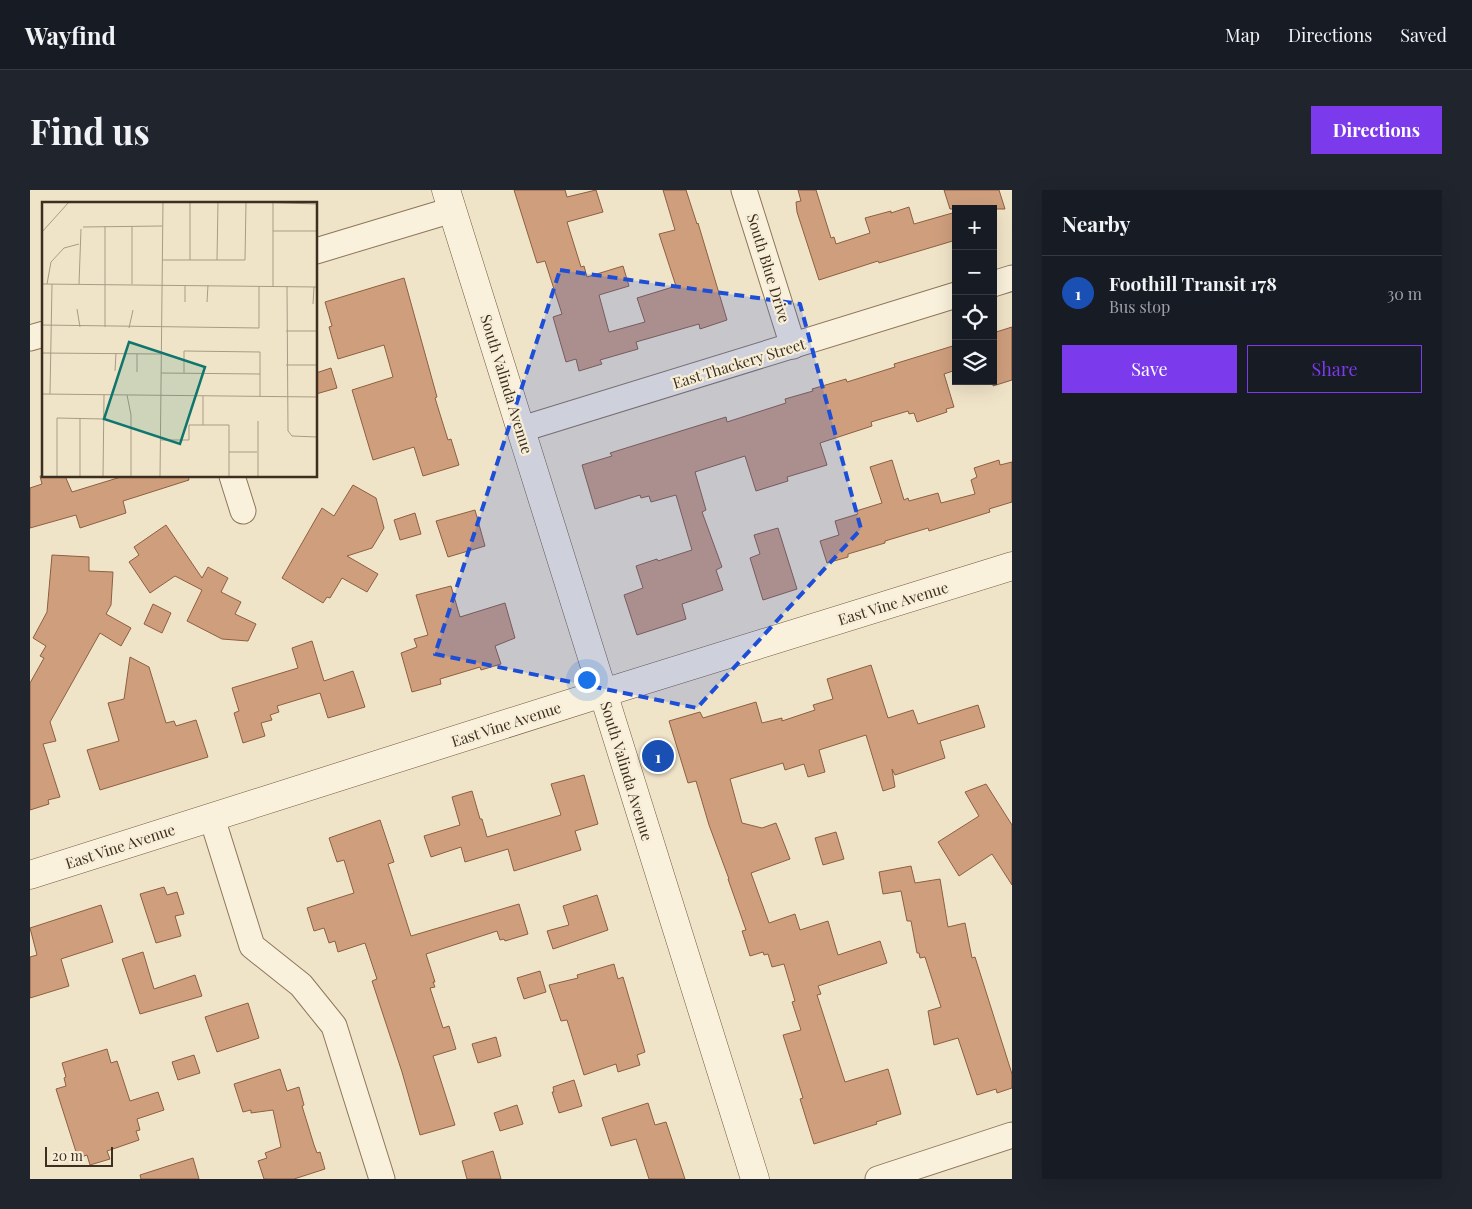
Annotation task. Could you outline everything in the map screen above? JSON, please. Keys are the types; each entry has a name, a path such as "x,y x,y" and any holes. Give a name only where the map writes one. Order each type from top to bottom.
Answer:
{"street":[{"name":"South Blue Drive","path":"744,190 793,346"},
{"path":"318,250 449,200"},
{"name":"South Valinda Avenue","path":"449,200 755,1179"},
{"path":"997,283 1012,278"},
{"name":"East Thackery Street","path":"522,430 952,296"},
{"path":"233,478 243,511"},
{"name":"East Vine Avenue","path":"30,875 603,693 1012,566"},
{"path":"212,818 252,946 301,985 334,1026 382,1179"},
{"path":"878,1179 1012,1135"}],"highlighted area":[{"path":"560,270 800,304 861,529 697,708 435,654"}],"building":[{"path":"514,190 565,190 567,197 596,190 603,212 567,222 581,267 584,266 587,277 623,266 629,286 599,295 609,332 645,322 637,298 676,286 659,234 675,230 663,190 686,190 698,223 727,320 700,329 699,324 636,342 638,349 600,360 602,364 579,371 576,359 566,362 553,317 562,314 545,261 537,263"},
{"path":"798,190 816,190 831,238 834,237 836,244 870,233 865,218 909,207 914,224 952,213 952,241 879,263 878,261 819,280 797,212 796,202 801,201"},
{"path":"944,190 999,190 1005,209 997,209 997,205 952,205 952,209 950,209"},
{"path":"404,278 437,397 435,398 448,440 451,439 459,465 423,476 414,447 373,460 352,390 393,377 384,345 338,359 329,327 332,326 325,302"},
{"path":"1012,327 1012,380 997,385 997,340 997,332"},
{"path":"952,346 952,371 944,374 954,407 946,409 947,412 917,422 914,413 909,414 908,411 871,422 872,426 820,443 827,465 787,477 788,481 756,491 745,456 695,472 706,510 702,512 722,567 716,570 723,590 682,604 686,619 637,635 624,595 643,588 636,566 692,550 676,495 651,502 649,496 641,498 640,495 595,509 582,465 612,456 610,453 726,417 727,422 786,403 785,399 813,391 812,389 846,379 847,382 895,367 894,364"},
{"path":"331,368 337,388 318,393 318,372"},
{"path":"892,460 904,500 908,498 909,501 938,493 941,503 975,494 971,480 977,477 974,468 999,460 1000,465 1012,462 1012,502 989,509 990,512 929,531 928,528 885,541 885,543 848,554 848,557 827,563 820,541 839,535 835,521 858,514 856,511 882,503 870,467"},
{"path":"40,476 42,478 66,478 72,492 118,478 188,478 189,480 123,501 126,513 80,528 76,515 30,528 30,488 42,484"},
{"path":"353,485 376,498 384,528 372,548 347,556 378,574 367,592 342,578 330,598 327,597 323,603 282,578 322,508 334,516"},
{"path":"475,510 485,546 448,557 436,521"},
{"path":"415,513 421,534 400,540 394,520"},
{"path":"166,525 202,578 208,567 228,578 221,592 241,602 235,614 256,624 248,641 222,639 187,621 202,590 175,576 150,593 129,562 139,555 134,547"},
{"path":"778,528 797,589 763,600 750,558 760,554 754,535"},
{"path":"52,555 89,557 89,571 113,572 111,605 106,614 131,628 121,646 100,633 50,722 56,741 43,744 60,797 48,800 49,804 30,810 30,683 44,658 40,656 46,646 33,638 47,612"},
{"path":"451,586 460,617 505,603 515,638 495,646 501,664 481,670 480,667 440,679 441,684 412,692 401,653 417,647 414,639 428,635 416,595"},
{"path":"153,604 171,613 162,633 144,624"},
{"path":"312,641 324,681 353,671 365,707 328,718 320,693 277,706 279,712 270,715 272,720 261,723 265,736 243,743 234,713 239,711 232,688 298,668 292,648"},
{"path":"130,657 149,667 166,723 174,721 176,726 196,720 208,757 100,790 87,750 119,741 108,703 124,699"},
{"path":"871,665 888,718 913,710 918,724 978,705 985,727 940,741 945,758 895,775 892,769 895,787 883,791 866,735 819,750 825,772 808,777 804,764 785,770 783,763 730,779 742,823 762,828 776,823 790,859 751,873 769,923 795,914 800,930 828,921 838,955 880,941 887,963 818,986 821,994 817,995 845,1082 888,1069 901,1114 876,1122 877,1124 814,1144 800,1099 803,1098 783,1035 801,1030 792,1002 795,1001 784,964 772,967 768,954 764,955 763,952 750,956 742,931 746,930 709,825 696,781 688,783 669,721 700,712 703,718 756,702 762,723 782,718 782,721 815,710 813,705 833,699 827,679"},
{"path":"584,775 598,824 575,831 581,850 514,871 508,849 465,862 461,847 431,857 424,836 460,825 452,797 472,791 487,837 561,815 551,784"},
{"path":"986,784 1012,825 1012,885 992,854 959,876 938,842 979,816 965,792"},
{"path":"380,820 394,862 388,864 411,936 519,904 528,934 505,941 504,939 500,940 497,931 426,954 435,982 433,982 435,987 430,988 443,1028 449,1026 456,1049 433,1056 455,1125 420,1135 402,1072 372,981 377,979 365,943 338,952 335,941 329,943 324,928 314,931 307,908 354,893 344,860 337,862 329,838"},
{"path":"836,832 844,859 823,865 815,838"},
{"path":"911,866 915,883 940,879 948,927 965,923 972,958 975,957 1012,1074 1012,1088 997,1093 996,1089 977,1095 958,1038 934,1045 928,1011 941,1007 925,957 920,958 919,953 917,953 911,921 907,921 901,891 883,894 879,872"},
{"path":"164,887 167,895 177,892 184,914 175,916 181,936 156,943 140,894"},
{"path":"597,895 608,930 553,949 547,931 569,925 563,906"},
{"path":"101,905 113,942 61,959 69,986 30,998 30,957 37,955 30,928"},
{"path":"143,952 154,989 195,975 202,996 140,1014 122,959"},
{"path":"614,964 618,979 623,977 645,1052 637,1055 640,1065 618,1072 616,1064 584,1075 567,1020 561,1021 549,985 578,978 577,975"},
{"path":"540,971 546,992 524,999 517,978"},
{"path":"248,1003 259,1038 217,1052 205,1017"},
{"path":"496,1037 501,1056 478,1063 472,1044"},
{"path":"107,1049 111,1063 117,1061 130,1101 158,1092 164,1110 137,1119 140,1130 136,1131 139,1140 107,1151 110,1159 90,1165 87,1155 78,1158 56,1089 66,1086 64,1078 66,1077 62,1063"},
{"path":"194,1055 200,1073 178,1080 172,1062"},
{"path":"280,1069 287,1091 299,1087 304,1105 302,1106 314,1145 317,1153 320,1152 325,1169 294,1179 264,1179 258,1161 267,1158 265,1153 281,1147 273,1110 251,1113 251,1110 243,1112 234,1084"},
{"path":"574,1080 582,1106 559,1113 552,1092 554,1092 553,1087"},
{"path":"648,1103 655,1125 666,1122 685,1179 649,1179 636,1139 611,1146 602,1118"},
{"path":"517,1105 523,1124 500,1131 494,1113"},
{"path":"493,1151 501,1179 467,1179 462,1161"},
{"path":"193,1158 199,1179 141,1179 140,1175"}],"place":[{"name":"Foothill Transit 178","path":"658,756"}]}
